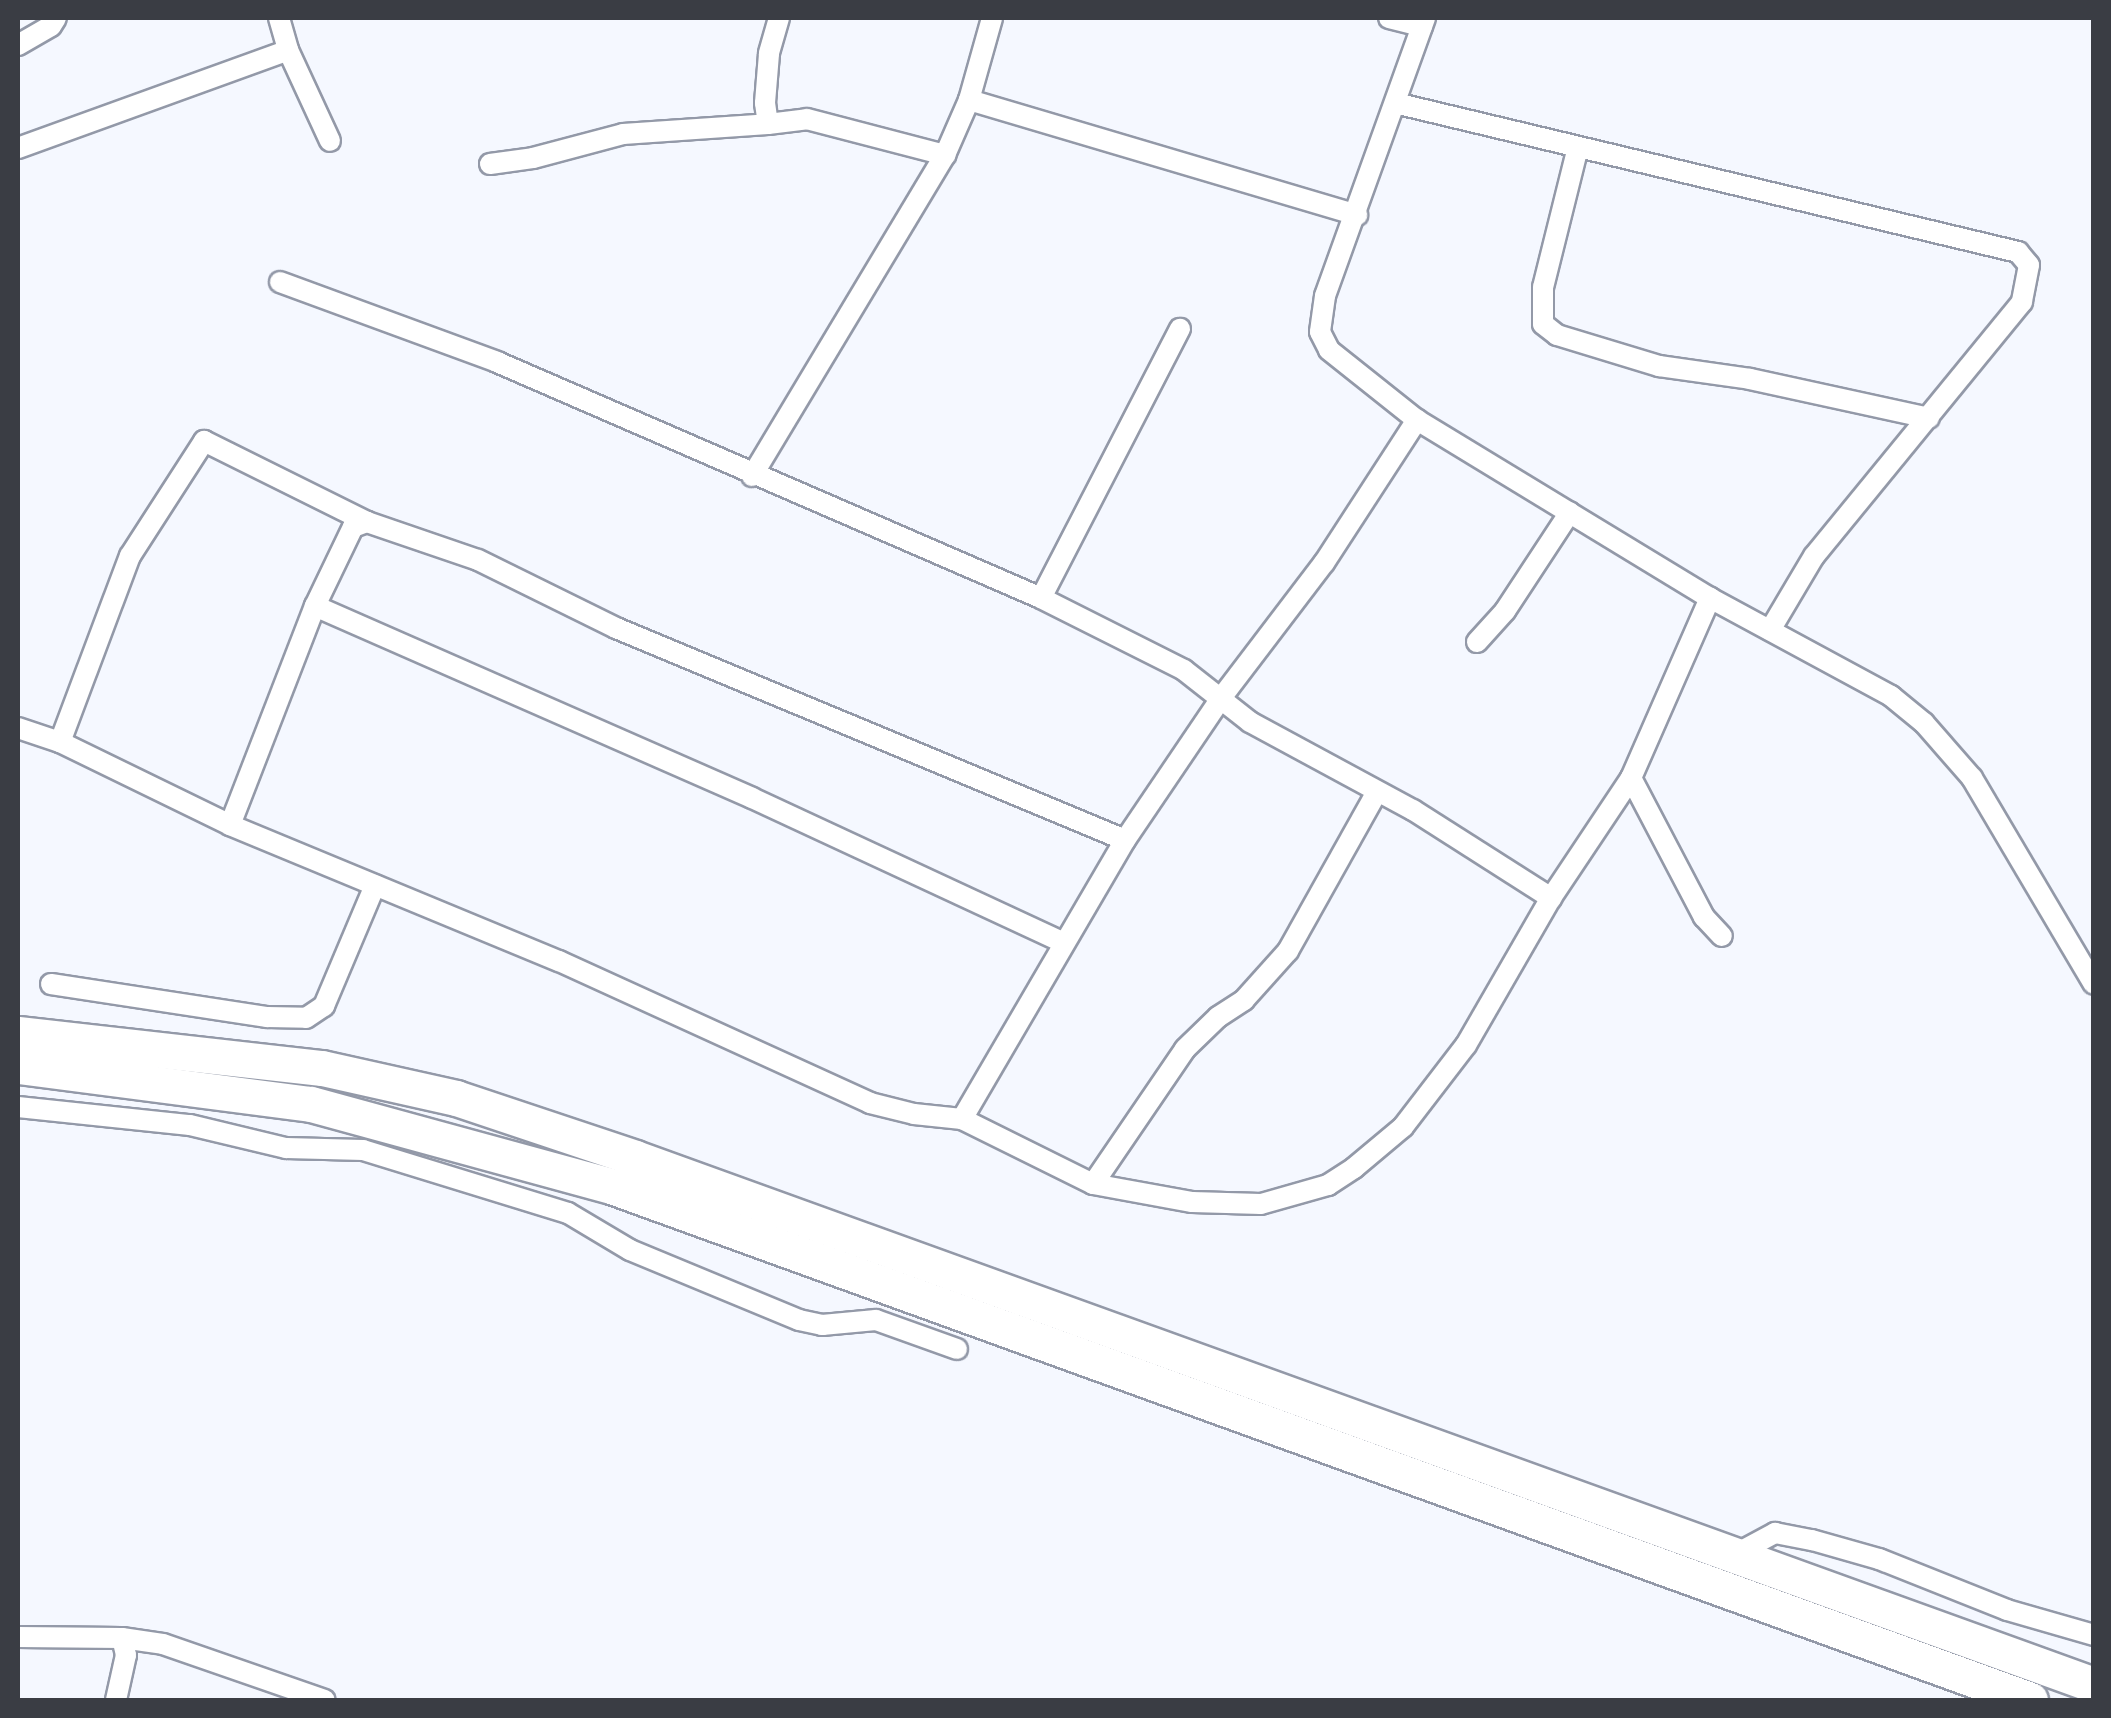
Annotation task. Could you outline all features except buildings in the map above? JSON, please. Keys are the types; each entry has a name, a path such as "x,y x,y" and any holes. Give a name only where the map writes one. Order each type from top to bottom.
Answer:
{"highway":[{"path":"18,1034 322,1068 456,1098 635,1158 2094,1685"},
{"path":"18,1066 311,1104 614,1188 2030,1700"}],"street":[{"path":"18,45 51,26 56,18"},
{"path":"279,18 288,50 330,141"},
{"path":"768,124 764,103 779,18"},
{"path":"752,476 945,156 969,100 992,18"},
{"path":"1389,18 1424,22 1325,296 1320,332 1329,350 1417,420 1710,598 1890,696 1924,723 1972,778 2094,984"},
{"path":"18,148 288,50"},
{"path":"969,100 1357,215"},
{"path":"1395,103 2018,252 2030,274 2022,302 1814,556 1770,630"},
{"path":"490,164 533,158 623,134 807,119 945,156"},
{"path":"1578,147 1543,287 1543,324 1557,335 1659,366 1750,379 1929,418"},
{"path":"280,282 496,362 1040,598 1184,670 1250,722 1377,792 1551,898"},
{"path":"1040,598 1180,329"},
{"path":"962,1118 1062,942 1126,840 1221,698 1324,563 1417,420"},
{"path":"60,742 130,556 204,441 367,522 478,560 616,628 1126,840"},
{"path":"1477,642 1505,611 1570,512"},
{"path":"230,825 315,606 353,527 367,522"},
{"path":"18,728 60,742 230,825 576,968 870,1103 914,1114 962,1118 1093,1184 1234,1206 1288,1198 1328,1185 1403,1127 1466,1045 1551,898 1631,778 1710,598"},
{"path":"315,606 752,798 1062,942"},
{"path":"1631,778 1704,917 1722,936"},
{"path":"1093,1184 1186,1049 1218,1017 1244,1000 1288,951 1377,792"},
{"path":"51,984 268,1017 306,1018 324,1006 375,886"},
{"path":"18,1107 190,1125 286,1148 363,1150 568,1214 630,1250 799,1320 822,1324 876,1320 957,1349"},
{"path":"1734,1555 1775,1533 1812,1540 1879,1559 2008,1610 2094,1634"},
{"path":"18,1637 122,1638 163,1644 296,1695 326,1700"},
{"path":"116,1700 126,1655 122,1638"}]}
